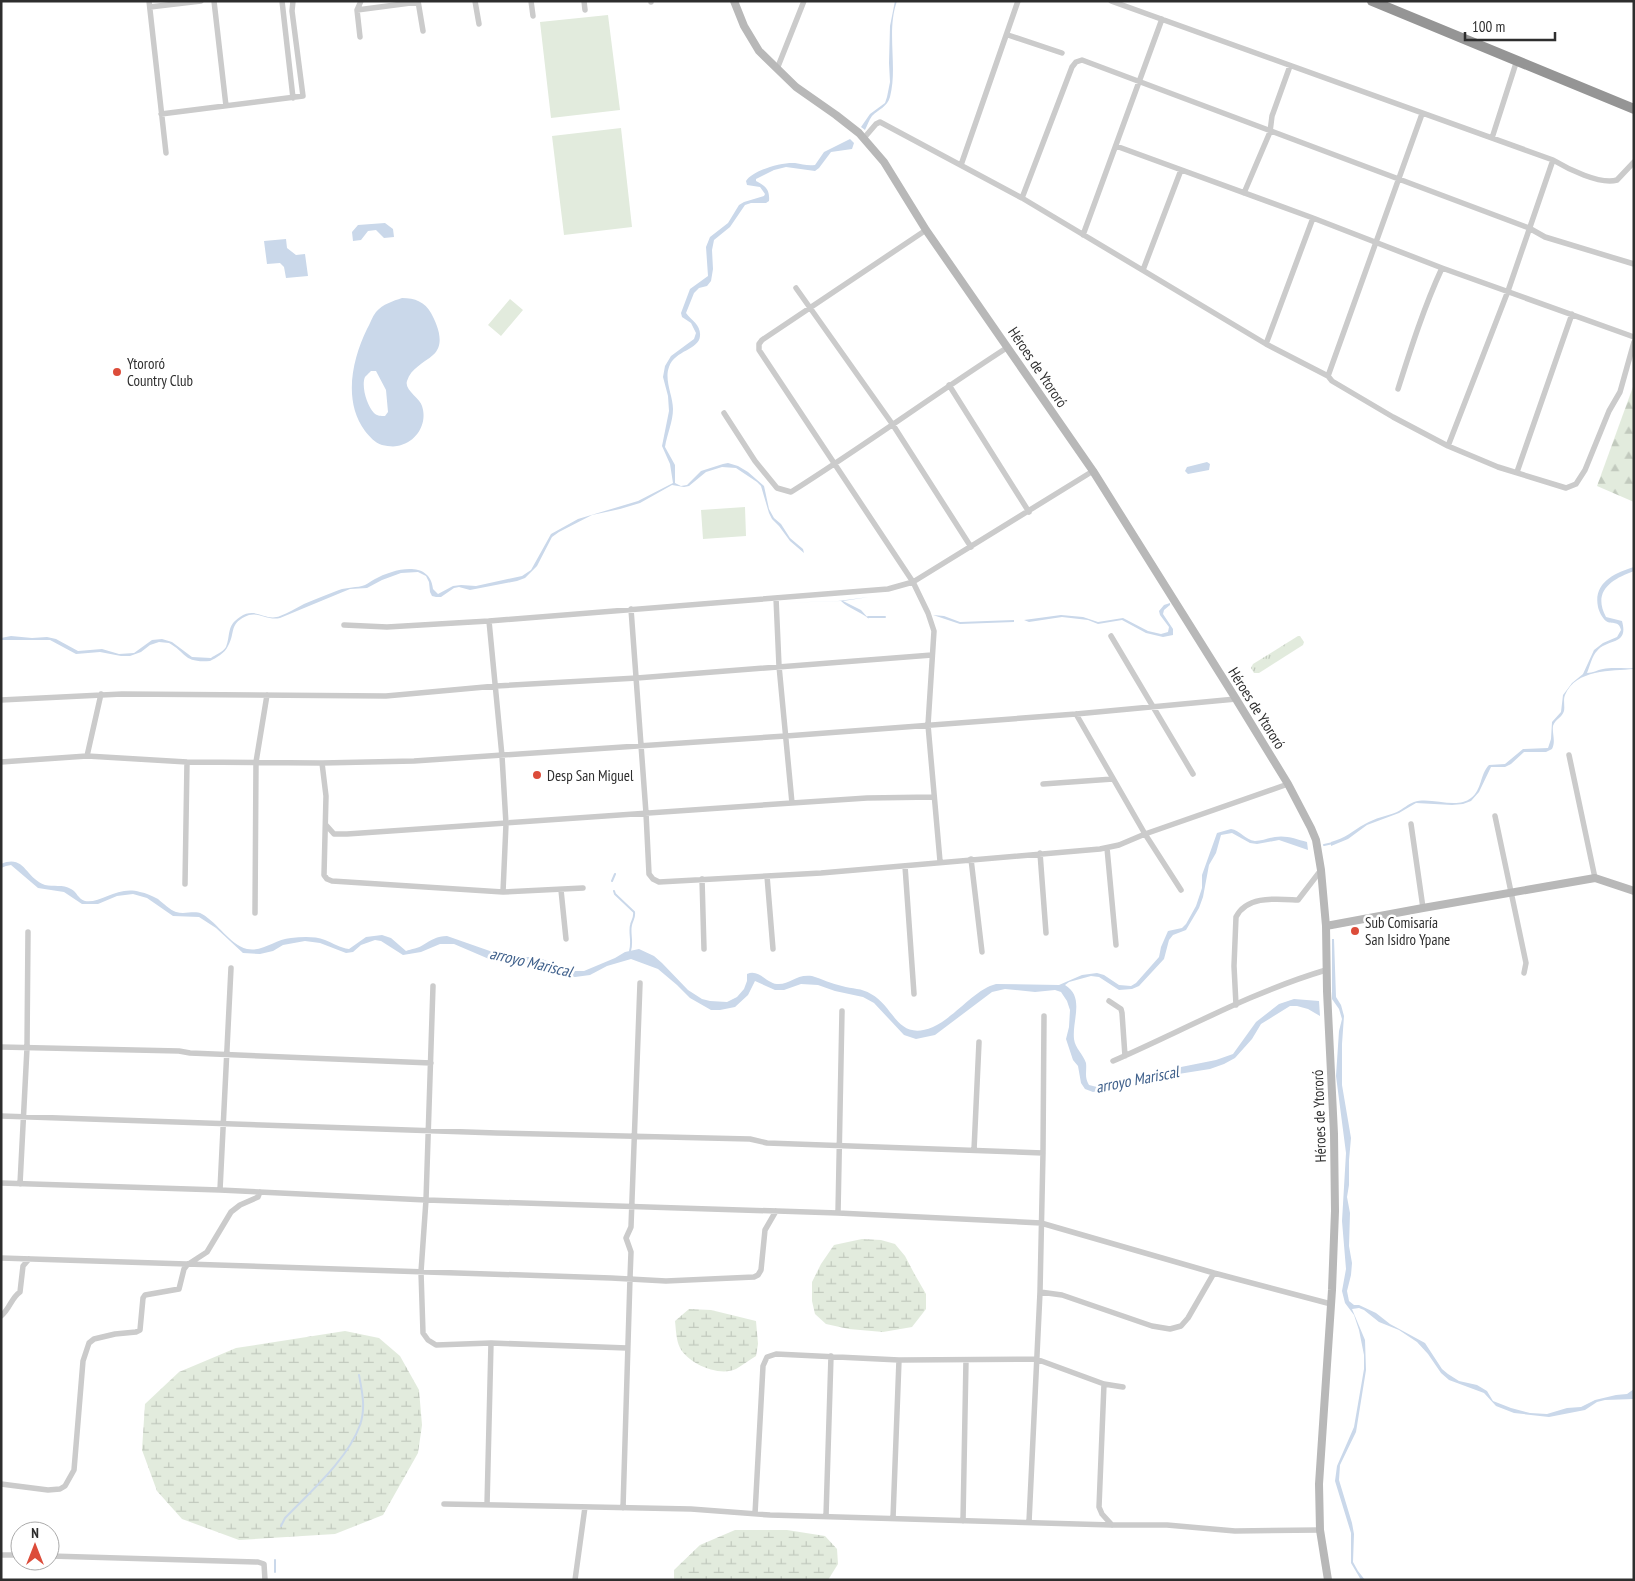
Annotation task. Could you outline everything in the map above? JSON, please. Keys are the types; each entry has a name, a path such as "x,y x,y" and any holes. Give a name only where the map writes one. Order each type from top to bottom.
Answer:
{"highway":[{"path":"1372,1 1634,109"}],"main road":[{"name":"Héroes de Ytororó","path":"734,1 749,36 759,51 801,91 862,136 884,162 926,230 1093,471 1288,784 1316,840 1321,870 1326,926 1327,1001 1336,1211 1319,1484 1320,1530 1328,1580"},
{"path":"1326,926 1595,878 1634,891"}],"street":[{"path":"166,153 149,4 200,1"},
{"path":"214,1 226,106"},
{"path":"282,1 293,98"},
{"path":"161,114 303,96 292,11 293,1"},
{"path":"360,37 357,10 361,1"},
{"path":"475,1 479,24"},
{"path":"530,1 533,16"},
{"path":"584,1 586,10"},
{"path":"777,70 804,1"},
{"path":"961,165 1018,1"},
{"path":"1111,1 1553,160 1579,173 1611,182 1617,180 1634,162"},
{"path":"357,10 418,2 423,30"},
{"path":"1083,236 1162,19"},
{"path":"1008,34 1062,53"},
{"path":"1022,198 1072,67 1076,62 1082,60 1270,132 1399,178 1529,228 1545,238 1634,264"},
{"path":"1492,138 1517,60"},
{"path":"1244,193 1270,132 1272,116 1290,66"},
{"path":"1328,376 1422,114"},
{"path":"862,136 880,122 1022,198 1266,344 1328,376 1332,381 1393,417 1448,446 1498,467 1566,488 1576,484 1585,470 1609,412 1620,392 1634,342"},
{"path":"1116,146 1313,218 1442,268 1634,337"},
{"path":"1448,446 1508,291 1553,160"},
{"path":"1143,270 1181,170"},
{"path":"1266,344 1313,218"},
{"path":"926,230 758,344 759,350 913,582 928,613 934,632 928,725 940,862"},
{"path":"1398,389 1429,296 1442,268"},
{"path":"796,288 893,425 971,547"},
{"path":"1517,472 1572,314"},
{"path":"724,413 755,461 777,488 791,492 836,464 1008,346"},
{"path":"949,385 1029,512"},
{"path":"344,626 387,627 489,621 888,589 913,582 1093,471"},
{"path":"776,598 779,666 792,804"},
{"path":"631,609 642,745 648,874 659,882 905,866 1107,848 1288,784"},
{"path":"489,621 502,756 506,824 503,892"},
{"path":"1111,636 1193,774"},
{"path":"1,700 101,694 386,696 496,686 636,678 932,655"},
{"path":"87,756 101,694"},
{"path":"255,913 256,762 267,695"},
{"path":"1,762 87,756 187,762 322,763 414,761 786,736 1076,714 1236,699"},
{"path":"1076,714 1145,834 1181,890"},
{"path":"1569,755 1595,878"},
{"path":"185,884 187,762"},
{"path":"322,763 326,796 324,875 327,879 332,881 503,892 583,888"},
{"path":"1042,784 1113,779"},
{"path":"326,825 330,831 338,835 867,798 934,797"},
{"path":"1495,816 1526,963 1524,973"},
{"path":"1412,824 1423,908"},
{"path":"1107,848 1116,945"},
{"path":"1040,853 1046,933"},
{"path":"970,859 982,952"},
{"path":"905,866 914,994"},
{"path":"1236,1004 1234,966 1236,917 1239,912 1252,903 1261,900 1298,900 1321,870"},
{"path":"767,876 773,949"},
{"path":"702,879 704,949"},
{"path":"561,890 566,939"},
{"path":"20,1184 27,1048 28,932"},
{"path":"220,1190 231,968"},
{"path":"1114,1061 1236,1004 1326,970"},
{"path":"623,1508 631,1252 626,1238 631,1227 640,983"},
{"path":"433,986 429,1131 421,1272 423,1333 428,1340 436,1345 491,1343 627,1348"},
{"path":"1109,1001 1121,1009 1125,1056"},
{"path":"838,1213 842,1011"},
{"path":"1028,1522 1040,1292 1044,1016"},
{"path":"974,1150 979,1042"},
{"path":"1,1047 179,1051 431,1063"},
{"path":"1,1116 445,1132 750,1139 767,1142 1043,1153"},
{"path":"429,1122 445,1132"},
{"path":"1,1183 220,1190 426,1200 838,1213 1041,1223 1214,1273 1331,1304"},
{"path":"1,1484 48,1490 60,1489 65,1486 74,1470 83,1361 89,1343 102,1336 140,1330 143,1298 145,1295 179,1289 182,1274 187,1265 207,1252 232,1212 240,1205 258,1196 260,1192"},
{"path":"1,1258 630,1278 666,1281 754,1277 761,1270 765,1230 776,1211"},
{"path":"1,1316 7,1311 14,1298 20,1292 23,1266 29,1259"},
{"path":"1040,1292 1062,1295 1152,1326 1170,1329 1180,1326 1188,1318 1214,1273"},
{"path":"487,1505 491,1343"},
{"path":"756,1514 763,1366 767,1357 776,1354 900,1360 1036,1359 1104,1384 1123,1387"},
{"path":"826,1516 830,1356"},
{"path":"893,1518 900,1360"},
{"path":"963,1521 966,1360"},
{"path":"1104,1384 1099,1507 1102,1514 1112,1525"},
{"path":"444,1504 691,1509 756,1514 963,1521 1167,1525 1235,1531 1320,1530"},
{"path":"575,1580 585,1507"},
{"path":"60,1556 258,1562 264,1564 265,1580"}],"green space":[{"path":"608,15 620,110 551,118 540,22"},
{"path":"621,128 632,227 564,235 552,136"},
{"path":"510,299 523,310 501,336 488,325"},
{"path":"1634,384 1634,502 1597,486"},
{"path":"745,507 746,536 703,539 701,510"},
{"path":"1298,636 1304,642 1303,645 1259,673 1254,673 1251,668 1253,664"},
{"path":"862,1239 881,1240 895,1244 905,1256 926,1294 926,1309 912,1327 883,1332 849,1329 826,1324 815,1314 812,1301 812,1282 821,1264 834,1245"},
{"path":"689,1309 711,1310 756,1321 758,1344 756,1356 736,1369 729,1371 713,1370 697,1364 684,1354 676,1334 675,1321"},
{"path":"345,1331 379,1338 400,1356 419,1390 422,1425 418,1453 383,1515 335,1534 239,1540 182,1519 157,1491 142,1450 145,1404 179,1372 236,1348"},
{"path":"735,1530 787,1530 825,1536 837,1549 838,1564 828,1580 674,1580 674,1570 700,1545"}],"water":[{"path":"895,1 897,1 892,25 893,73 890,97 885,106 872,116 865,130 861,127 870,114 885,103 887,97 890,82 890,26"},
{"path":"850,139 854,143 852,149 831,152 815,171 786,167 774,170 756,179 767,189 769,201 745,205 730,227 714,240 711,281 707,286 699,288 694,293 686,313 699,329 699,341 672,361 668,372 673,409 665,447 675,465 675,483 681,486 687,485 701,471 723,464 728,463 738,466 764,486 769,509 774,518 781,524 790,538 803,549 804,553 790,541 772,519 761,486 736,468 722,467 706,472 689,486 684,487 672,485 640,503 592,515 559,532 552,537 537,566 525,578 470,590 459,587 454,588 441,597 436,597 432,596 430,592 426,576 418,572 401,573 367,588 350,589 280,618 276,619 253,614 242,618 235,625 227,649 210,661 190,659 169,643 159,642 150,645 141,652 130,656 121,656 100,652 76,654 50,640 1,640 1,638 11,636 47,637 56,639 78,651 102,649 119,654 134,653 152,640 162,639 172,642 192,657 211,658 225,649 233,624 246,614 256,613 270,617 280,616 342,589 365,585 391,572 410,569 425,573 433,589 438,594 453,586 476,586 522,576 531,570 551,534 578,519 638,501 673,483 670,464 662,446 669,411 668,396 663,377 665,366 671,356 694,339 696,333 691,323 682,317 681,313 690,289 708,276 706,247 710,237 728,223 739,205 764,196 765,194 760,187 747,185 746,181 755,173 783,164 815,165 824,152"},
{"path":"385,223 393,229 394,237 384,238 376,230 368,231 361,240 353,241 352,232 358,225"},
{"path":"286,239 287,248 296,255 305,254 308,276 286,278 284,267 280,263 267,264 264,241"},
{"path":"402,298 419,301 426,306 436,323 440,340 437,350 433,355 415,369 407,381 408,388 422,406 423,419 419,432 404,444 397,446 382,445 370,437 358,419 352,394 352,380 357,354 373,316 388,303","holes":["371,371 376,371 386,390 388,412 385,416 374,413 365,396 365,377"]},
{"path":"1207,462 1210,464 1209,470 1188,474 1185,471 1187,467"},
{"path":"1634,567 1634,571 1612,582 1603,593 1601,600 1602,608 1606,617 1622,621 1623,634 1620,638 1597,651 1592,658 1587,673 1607,668 1634,669 1595,673 1577,680 1570,686 1564,697 1563,713 1553,726 1554,743 1552,749 1546,752 1524,752 1505,767 1491,767 1479,792 1471,801 1452,805 1416,803 1399,813 1367,825 1348,839 1331,846 1331,842 1369,822 1397,812 1414,802 1458,803 1465,801 1475,795 1489,765 1505,764 1523,749 1548,748 1551,739 1552,722 1561,712 1563,695 1572,683 1583,674 1594,650 1603,643 1617,637 1621,630 1619,625 1606,621 1602,616 1597,599 1599,591 1607,580 1619,572"},
{"path":"869,597 843,601 861,610 869,619 841,601 779,603 838,601"},
{"path":"1170,603 1163,614 1173,629 1173,635 1163,637 1146,633 1122,620 1098,624 1088,620 1062,617 1029,622 1024,620 1061,615 1083,617 1098,622 1123,618 1148,631 1161,634 1168,632 1169,627 1159,611 1164,605"},
{"path":"933,615 944,616 960,622 1014,620 1014,622 960,624"},
{"name":"arroyo Mariscal","path":"1231,829 1255,841 1272,837 1287,837 1307,842 1308,850 1279,840 1257,844 1250,843 1232,833 1221,835 1216,853 1209,865 1199,908 1186,930 1173,935 1169,940 1164,959 1139,986 1132,989 1119,990 1099,977 1091,976 1069,982 1065,985 1075,996 1074,1039 1086,1063 1087,1082 1089,1085 1097,1087 1216,1060 1233,1054 1256,1022 1279,1004 1294,999 1319,1001 1320,1016 1308,1009 1290,1006 1261,1024 1252,1039 1235,1058 1224,1064 1210,1069 1153,1078 1135,1085 1121,1085 1093,1092 1085,1089 1081,1083 1078,1066 1073,1060 1066,1039 1070,1010 1061,992 1055,990 1035,992 1005,989 992,992 935,1035 916,1039 904,1035 874,1003 863,997 818,985 801,984 784,990 775,990 755,981 748,995 735,1007 711,1010 690,998 658,969 631,959 607,966 590,975 575,977 537,965 496,962 454,944 440,944 421,952 403,955 381,941 375,940 361,945 353,952 346,953 320,943 305,941 283,945 273,951 260,954 243,953 216,928 199,917 173,916 147,898 133,894 117,896 98,904 82,904 64,892 38,888 11,865 1,868 1,864 15,862 20,864 38,882 45,885 68,887 85,901 97,900 124,891 144,893 158,899 176,912 196,912 202,914 235,943 247,949 259,949 285,939 308,937 328,941 349,949 366,937 382,935 391,938 406,951 419,947 431,940 447,936 507,957 542,959 571,971 584,971 625,952 639,949 654,956 688,990 702,999 727,1002 737,997 744,989 747,974 751,973 759,974 777,984 812,976 838,985 868,992 879,1000 904,1027 912,1030 921,1030 933,1027 949,1017 980,991 996,984 1059,985 1082,975 1097,973 1104,975 1119,985 1131,986 1136,983 1159,957 1168,931 1182,928 1186,924 1196,906 1202,888 1202,875 1217,833"},
{"path":"1332,939 1334,939 1336,997 1341,1005 1344,1016 1342,1085 1351,1138 1347,1197 1350,1213 1349,1246 1352,1263 1347,1291 1349,1301 1354,1305 1359,1305 1376,1313 1390,1324 1425,1343 1442,1369 1448,1374 1459,1381 1477,1385 1487,1391 1493,1401 1511,1408 1530,1413 1547,1414 1567,1408 1581,1407 1595,1400 1627,1394 1634,1389 1634,1399 1605,1400 1597,1402 1585,1410 1549,1417 1514,1413 1496,1406 1484,1393 1449,1380 1441,1373 1417,1342 1399,1330 1379,1322 1364,1310 1359,1308 1352,1309 1365,1340 1366,1370 1356,1432 1340,1465 1339,1480 1354,1534 1353,1562 1365,1580 1361,1580 1351,1563 1351,1533 1335,1481 1337,1466 1354,1427 1364,1369 1364,1355 1354,1315 1345,1303 1342,1291 1346,1269 1342,1221 1346,1153 1336,1076 1339,1031 1342,1019 1339,1009 1332,999"}],"waterway":[{"path":"868,617 885,617"},
{"path":"1324,845 1333,843"},
{"path":"612,881 615,874"},
{"path":"614,891 634,912 631,923 630,951"},
{"path":"281,1526 285,1518 338,1463 354,1438 363,1412 359,1375"},
{"path":"275,1560 275,1572"}],"place":[{"name":"Ytororó Country Club","path":"117,372"},
{"name":"Desp San Miguel","path":"537,775"},
{"name":"Sub Comisaría San Isidro Ypane","path":"1355,931"}]}
